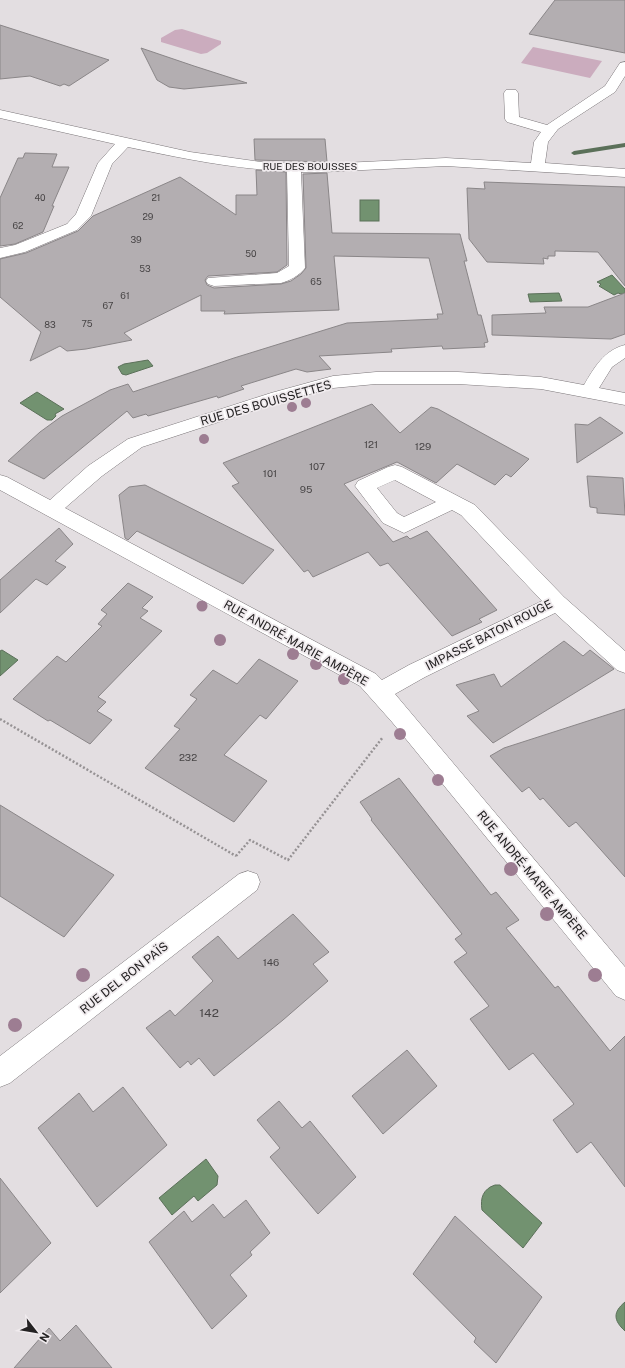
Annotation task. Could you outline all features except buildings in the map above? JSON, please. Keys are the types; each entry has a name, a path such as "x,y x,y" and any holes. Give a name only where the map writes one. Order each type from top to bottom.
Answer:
{"street":[{"path":"537,167 541,142 549,130 610,89 625,66"},
{"path":"511,92 512,119 549,130"},
{"name":"RUE DES BOUISSES","path":"0,114 214,160 261,166 294,168 446,162 625,173"},
{"path":"0,253 19,249 72,227 79,221 83,216 105,163 125,142"},
{"path":"214,281 281,278 297,268 294,168"},
{"path":"589,391 606,363 625,350"},
{"name":"RUE DES BOUISSETTES","path":"51,510 95,471 135,444 277,397 333,382 376,378 458,378 541,383 625,399"},
{"name":"RUE ANDRÉ-MARIE AMPÈRE","path":"0,482 368,680 400,715 625,987"},
{"name":"IMPASSE BATON ROUGE","path":"380,692 417,671 557,603 468,510 452,502"},
{"path":"557,603 625,664"},
{"name":"RUE DEL BON PAÏS","path":"0,1074 248,882"}],"path":[{"path":"0,719 236,856 250,840 288,860 400,715"}],"shaded area":[{"path":"182,29 221,41 221,44 207,53 201,54 161,42 161,38 175,30"},
{"path":"533,47 602,61 590,78 521,63"},
{"path":"360,200 379,200 379,221 360,221"},
{"path":"612,275 625,289 625,293 618,293 614,295 599,286 601,284 597,282"},
{"path":"559,293 562,301 530,302 528,294"},
{"path":"148,360 153,366 126,375 122,374 118,367 124,364"},
{"path":"37,392 64,409 55,414 56,416 52,420 47,420 20,403"},
{"path":"2,650 18,660 0,676 0,651"},
{"path":"206,1159 218,1176 217,1185 198,1201 194,1196 172,1215 159,1198"},
{"path":"495,1185 500,1185 542,1223 523,1248 482,1210 483,1194"},
{"path":"625,1302 625,1331 618,1323 616,1316 618,1309"}],"waterway":[{"path":"574,153 625,145"}]}
